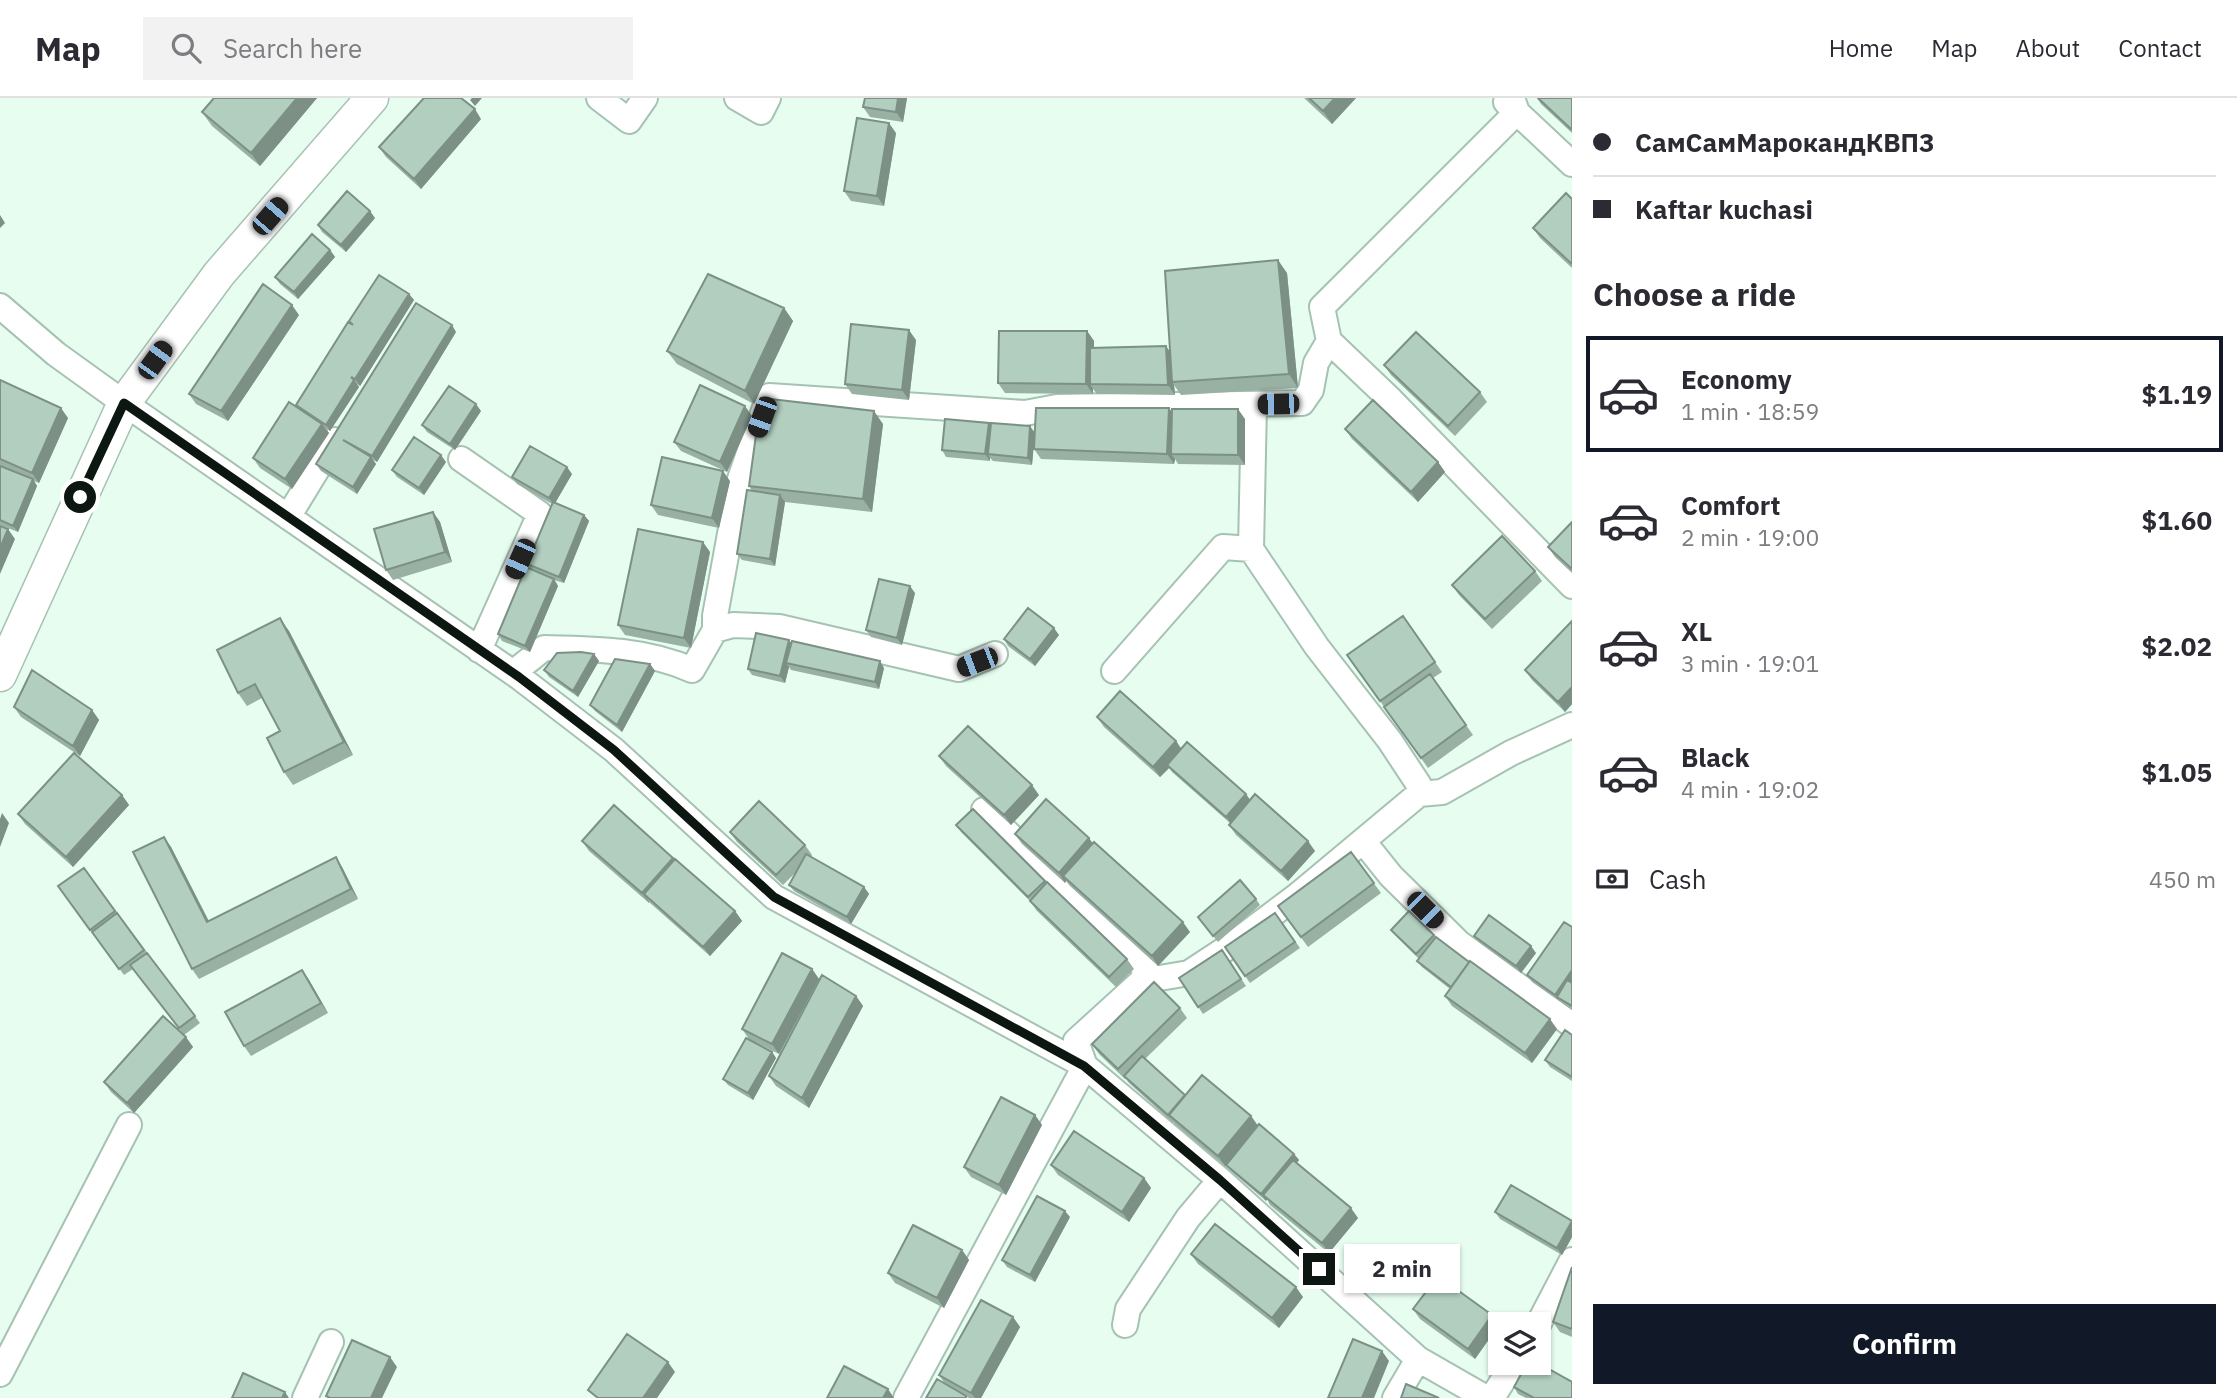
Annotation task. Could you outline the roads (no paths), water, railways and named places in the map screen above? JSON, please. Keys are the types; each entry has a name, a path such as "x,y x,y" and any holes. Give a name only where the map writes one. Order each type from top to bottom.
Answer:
{"main road":[{"path":"0,675 124,403 219,274 372,98"}],"street":[{"path":"599,98 629,121 645,98"},
{"path":"737,98 761,113 768,98"},
{"path":"1572,164 1511,103 1322,307 1329,341 1391,400 1572,586"},
{"path":"0,306 57,354 124,403 513,674 614,750 774,897 1084,1066 1220,1180 1418,1359 1486,1398"},
{"path":"513,674 544,648 607,649 667,659 692,670 715,630 715,617 740,479 769,397 1025,414 1057,407 1302,403 1311,390 1316,363 1329,341"},
{"path":"1254,404 1251,549 1317,647 1390,741 1419,785 1419,794"},
{"path":"288,517 347,419"},
{"path":"461,459 540,514 479,650"},
{"path":"1114,671 1223,547 1251,549"},
{"path":"715,630 733,625 779,627 959,668 995,654"},
{"path":"1142,981 1189,973 1233,944 1298,895 1419,794 1442,792 1511,752 1572,725"},
{"path":"906,1398 1084,1066 1076,1041 1142,981 1146,969 984,810"},
{"path":"1363,841 1391,876 1459,943 1572,1025"},
{"path":"0,1374 129,1125"},
{"path":"1125,1325 1128,1309 1188,1218 1220,1180"},
{"path":"1545,1312 1572,1260"},
{"path":"305,1398 331,1342"},
{"path":"1395,1398 1418,1359"},
{"path":"1492,1398 1506,1375"}]}
